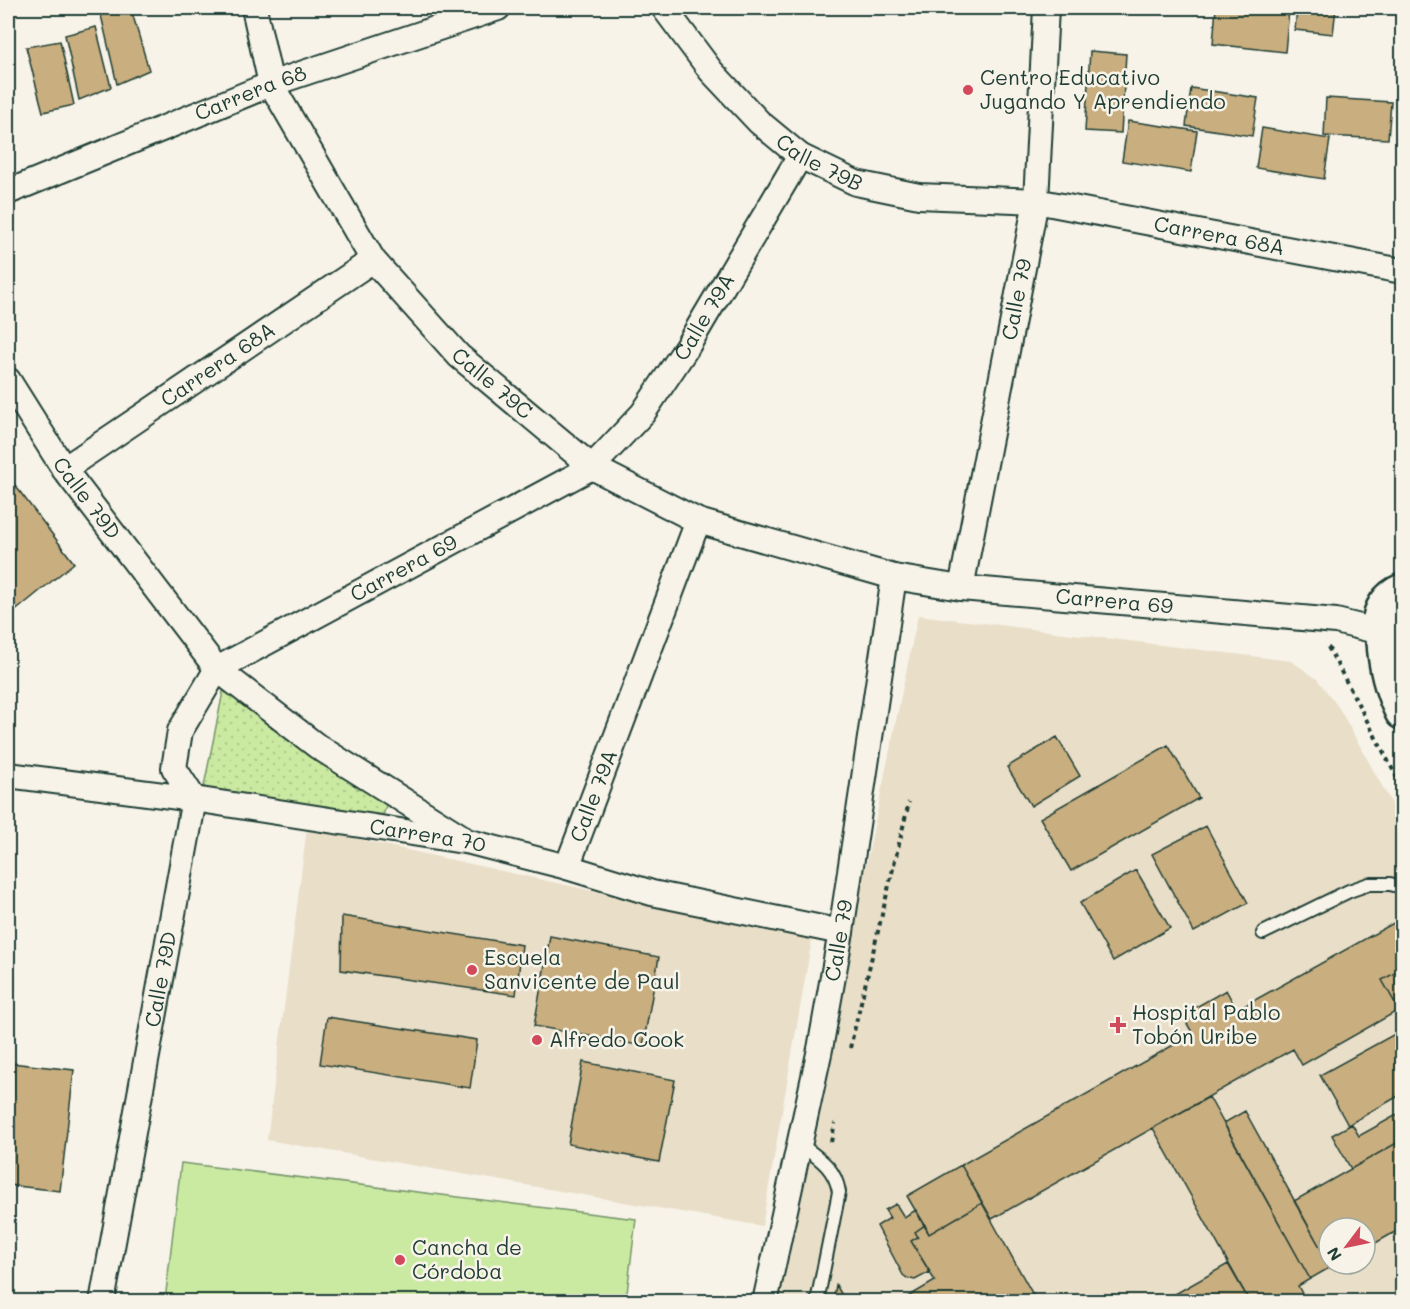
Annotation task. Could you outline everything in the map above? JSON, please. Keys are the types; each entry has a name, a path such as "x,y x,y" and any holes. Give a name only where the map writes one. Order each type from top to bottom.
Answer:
{"main road":[{"path":"1394,615 1384,659 1394,696 1402,712"}],"street":[{"name":"Calle 79C","path":"254,8 271,84 373,260 459,356 592,467 698,521 894,577"},
{"name":"Carrera 68","path":"8,192 271,84 498,8"},
{"name":"Calle 79B","path":"664,8 711,70 759,122 800,156 856,183 919,196 1036,201"},
{"name":"Calle 79","path":"961,588 1036,201 1046,8"},
{"name":"Calle 79A","path":"592,467 643,413 687,347 800,156"},
{"name":"Carrera 68A","path":"1036,201 1402,271"},
{"name":"Carrera 68A","path":"64,469 373,260"},
{"name":"Calle 79D","path":"8,380 64,469 217,669 316,746 470,842"},
{"name":"Carrera 69","path":"217,669 592,467"},
{"name":"Calle 79A","path":"567,867 698,521"},
{"name":"Calle 79","path":"765,1302 801,1145 841,932 894,577"},
{"name":"Carrera 69","path":"894,577 961,588 1325,620 1394,615"},
{"path":"194,799 174,768 180,731 217,669"},
{"name":"Carrera 70","path":"8,775 194,799 470,842 567,867 652,893 841,932"},
{"name":"Calle 79D","path":"102,1302 194,799"}],"lane":[{"path":"1263,933 1359,888 1390,884 1402,887"},
{"path":"801,1145 826,1163 837,1181 839,1192 817,1302"}],"path":[{"path":"1325,620 1402,787"},
{"path":"849,1052 909,802"},
{"path":"826,1163 836,1119"}],"shaded area":[{"name":"Hospital Pablo Tobón Uribe","path":"918,615 1291,661 1317,679 1339,708 1402,822 1402,1301 775,1302"},
{"name":"Alfredo Cook","path":"307,828 812,939 762,1226 267,1140"}],"green space":[{"path":"224,687 388,799 382,819 203,791"},
{"name":"Cancha de Córdoba","path":"181,1163 636,1219 626,1301 165,1301"}],"building":[{"path":"108,8 121,8 123,12 131,9 149,70 117,84 100,11"},
{"path":"1216,8 1289,10 1285,52 1213,44"},
{"path":"1297,8 1336,8 1333,34 1295,30"},
{"path":"96,27 111,87 79,100 65,35"},
{"path":"60,41 74,105 43,112 26,47"},
{"path":"1090,51 1126,54 1121,133 1085,131"},
{"path":"1191,88 1258,98 1252,136 1186,126"},
{"path":"1326,98 1391,102 1388,139 1324,136"},
{"path":"1128,121 1197,131 1191,172 1122,161"},
{"path":"1262,128 1330,139 1324,179 1256,168"},
{"path":"8,476 74,563 8,617"},
{"path":"1057,737 1080,776 1031,806 1007,767"},
{"path":"1168,745 1199,798 1071,871 1040,818"},
{"path":"1206,826 1248,903 1194,932 1152,854"},
{"path":"1136,870 1170,928 1113,961 1080,903"},
{"path":"342,916 522,945 516,995 341,970"},
{"path":"1399,920 1402,926 1402,969 1382,980 1399,1010 1302,1065 1293,1049 992,1219 961,1165 1193,1034 1182,1015 1226,990 1237,1010"},
{"path":"550,936 659,957 643,1046 534,1026"},
{"path":"1402,969 1402,1008 1399,1010 1382,980"},
{"path":"327,1017 477,1040 470,1088 320,1064"},
{"path":"1402,1030 1402,1094 1348,1125 1320,1075"},
{"path":"583,1062 675,1080 659,1162 568,1144"},
{"path":"11,1063 74,1070 60,1191 8,1185 8,1091"},
{"path":"1209,1097 1310,1279 1298,1286 1305,1299 1301,1302 1250,1302 1153,1128"},
{"path":"1245,1111 1317,1242 1317,1275 1310,1279 1224,1123"},
{"path":"1402,1112 1402,1140 1351,1169 1332,1135 1352,1124 1359,1136"},
{"path":"1402,1140 1402,1228 1377,1242 1377,1216 1317,1216 1317,1242 1294,1201"},
{"path":"961,1165 982,1203 929,1234 907,1196"},
{"path":"982,1203 1037,1302 899,1302 935,1281 911,1241 918,1237 915,1232 925,1225 929,1234"},
{"path":"896,1204 904,1217 916,1210 925,1225 915,1232 918,1237 911,1241 930,1272 915,1280 903,1275 877,1226 890,1218 885,1210"},
{"path":"1228,1264 1250,1302 1161,1302"},
{"path":"836,1285 846,1302 833,1302"}],"place":[{"name":"Centro Educativo Jugando Y Aprendiendo","path":"968,90"},
{"name":"Escuela Sanvicente de Paul","path":"472,970"},
{"name":"Hospital Pablo Tobón Uribe","path":"1118,1025"},
{"name":"Alfredo Cook","path":"537,1040"},
{"name":"Cancha de Córdoba","path":"400,1260"}]}
